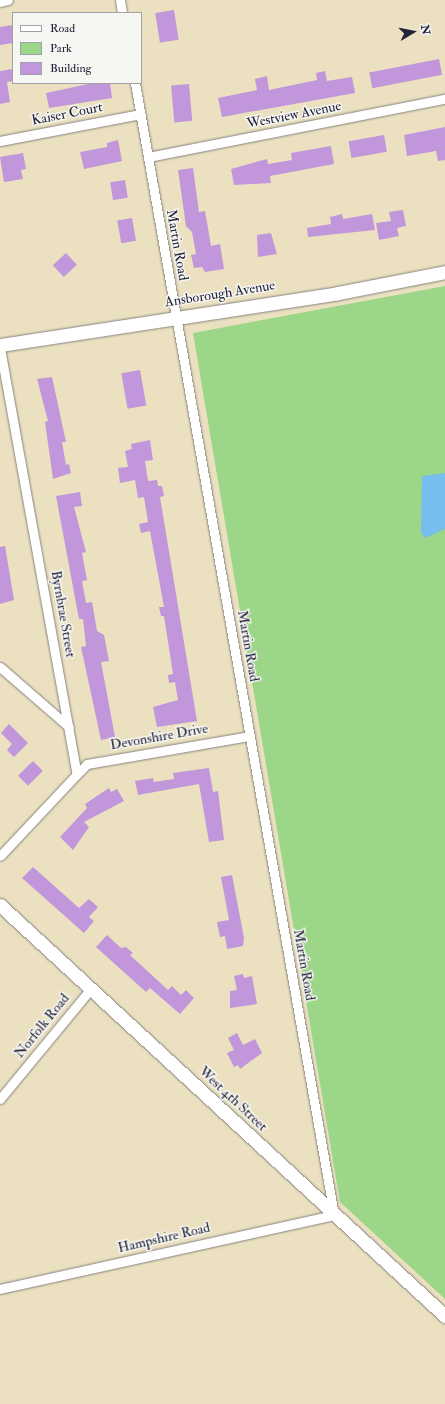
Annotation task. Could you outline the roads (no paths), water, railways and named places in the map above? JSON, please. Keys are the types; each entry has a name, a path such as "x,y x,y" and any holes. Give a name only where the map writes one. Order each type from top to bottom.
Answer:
{"main road":[{"name":"Ansborough Avenue","path":"0,346 445,272"},
{"name":"West 4th Street","path":"0,904 90,990 445,1316"}],"street":[{"path":"0,2 8,0"},
{"path":"120,0 122,12"},
{"name":"Martin Road","path":"134,84 334,1214"},
{"name":"Westview Avenue","path":"148,158 445,99"},
{"name":"Kaiser Court","path":"0,141 140,114"},
{"name":"Byrnbrae Street","path":"0,346 77,774"},
{"path":"0,667 69,728"},
{"name":"Devonshire Drive","path":"77,774 87,764 250,736"},
{"path":"0,856 77,774"},
{"name":"Norfolk Road","path":"0,1100 90,990"},
{"name":"Hampshire Road","path":"0,1289 334,1214"}],"water":[{"path":"445,473 445,529 425,538 421,532 422,476"}]}
